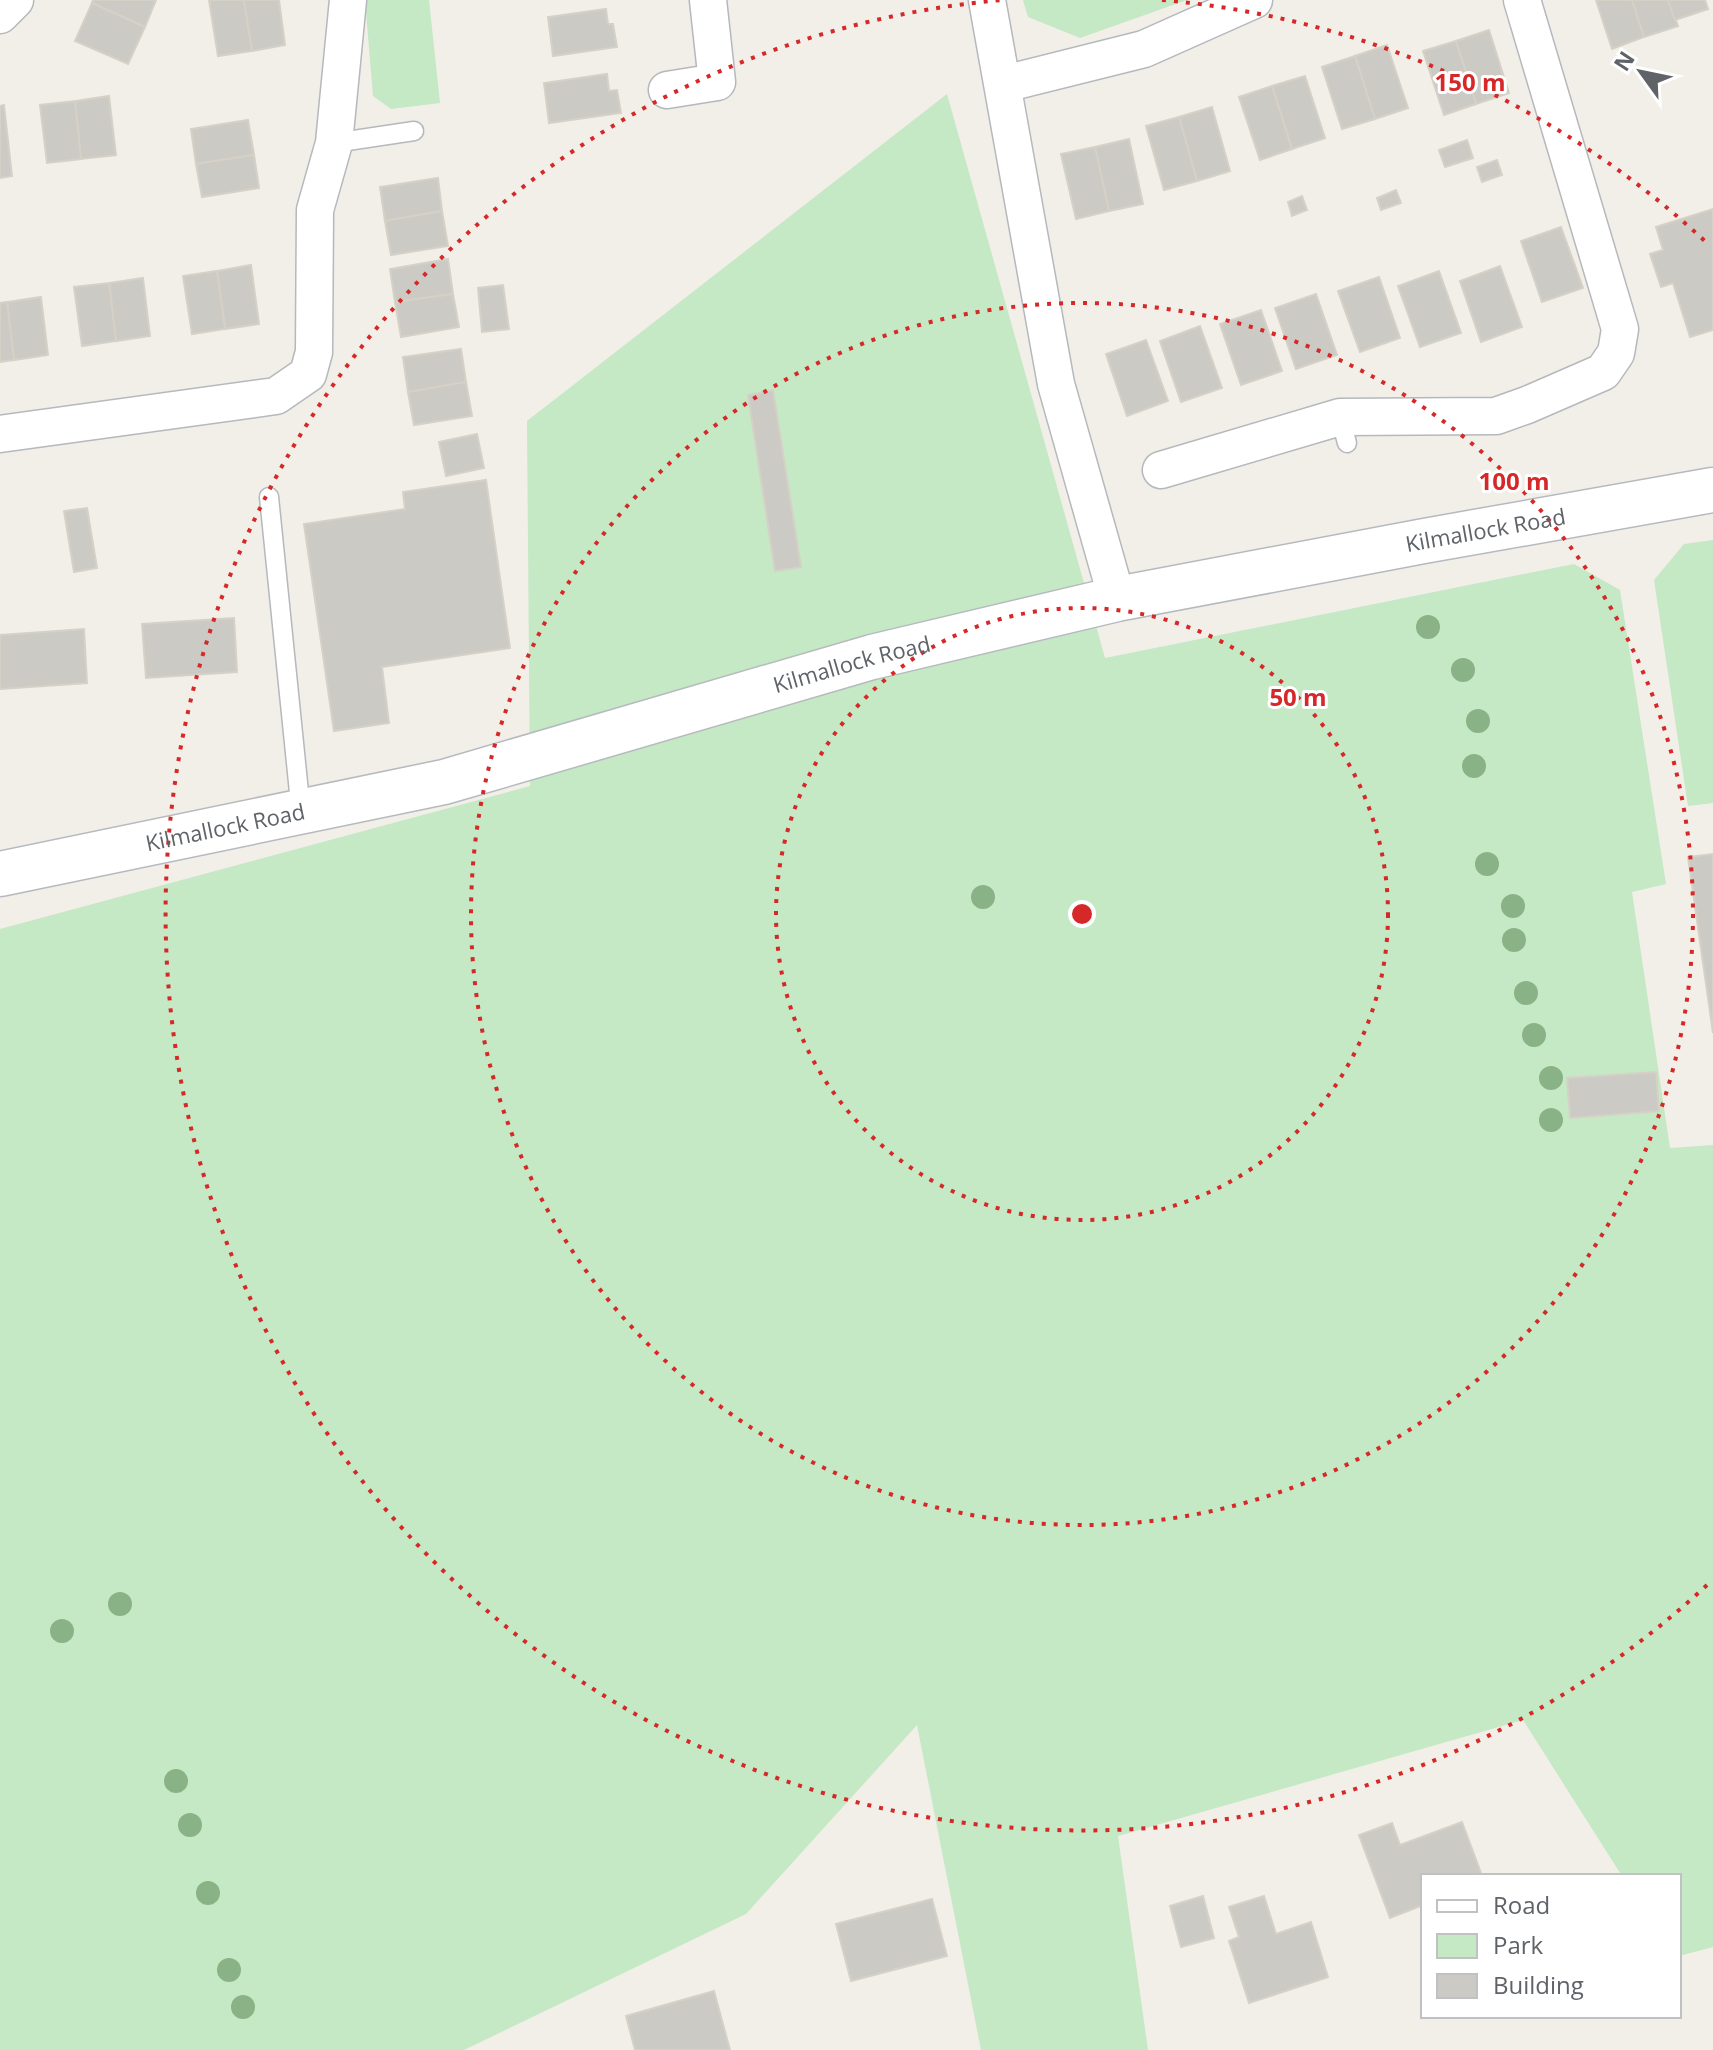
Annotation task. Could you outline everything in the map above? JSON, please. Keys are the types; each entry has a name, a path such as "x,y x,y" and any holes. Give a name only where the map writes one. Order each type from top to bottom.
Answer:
{"main road":[{"name":"Kilmallock Road","path":"0,874 444,782 872,657 1117,599 1713,490"}],"street":[{"path":"0,15 15,0"},
{"path":"0,434 276,396 308,374 314,352 315,210 334,143 348,0"},
{"path":"667,90 717,82 708,0"},
{"path":"987,0 1056,384 1117,599"},
{"path":"1004,84 1144,49 1254,0"},
{"path":"1161,470 1344,430 1496,416 1603,372 1616,353 1620,329 1522,0"}],"lane":[{"path":"334,143 414,131"},
{"path":"269,497 301,812"}],"green space":[{"path":"365,0 429,0 440,103 391,109 373,96"},
{"path":"1023,0 1187,0 1080,38 1028,17"},
{"path":"947,94 1105,658 1574,564 1620,590 1666,884 1632,892 1670,1148 1713,1145 1713,1947 1681,1955 1681,1874 1621,1874 1523,1720 1118,1836 1148,2050 981,2050 917,1725 746,1914 464,2050 0,2050 0,929 530,786 527,421"},
{"path":"1713,540 1713,803 1688,806 1654,580 1684,544"}],"building":[{"path":"93,0 156,0 145,27 92,3"},
{"path":"209,0 244,0 252,51 218,56"},
{"path":"244,0 279,0 285,45 252,51"},
{"path":"1596,0 1632,0 1644,37 1612,49"},
{"path":"1632,0 1668,0 1678,26 1644,37"},
{"path":"1668,0 1705,0 1708,9 1675,20"},
{"path":"92,3 145,27 128,64 75,41"},
{"path":"606,9 608,24 613,24 617,47 553,56 548,17"},
{"path":"1489,30 1509,93 1476,104 1456,41"},
{"path":"1456,41 1476,104 1444,115 1423,51"},
{"path":"1387,45 1408,108 1375,119 1355,56"},
{"path":"1355,56 1375,119 1342,129 1322,67"},
{"path":"607,74 609,91 617,90 621,113 549,123 544,83"},
{"path":"1305,76 1325,138 1292,149 1272,86"},
{"path":"1272,86 1292,149 1260,160 1239,97"},
{"path":"109,96 116,155 81,159 75,101"},
{"path":"75,101 81,159 47,163 40,105"},
{"path":"4,105 12,176 0,178 0,106"},
{"path":"1212,107 1230,171 1197,181 1179,117"},
{"path":"1179,117 1197,181 1164,190 1146,126"},
{"path":"248,120 254,155 196,164 191,129"},
{"path":"1129,139 1143,204 1109,211 1095,147"},
{"path":"1467,140 1473,158 1445,167 1439,150"},
{"path":"1095,147 1109,211 1076,219 1061,154"},
{"path":"254,155 259,188 202,197 196,164"},
{"path":"1497,160 1502,175 1482,182 1477,167"},
{"path":"438,178 442,211 385,221 380,187"},
{"path":"1396,190 1401,203 1381,210 1377,198"},
{"path":"1302,196 1307,210 1292,216 1288,202"},
{"path":"1713,209 1713,330 1690,337 1673,283 1661,287 1650,254 1663,250 1656,227"},
{"path":"442,211 448,246 391,255 385,221"},
{"path":"1561,227 1583,288 1542,302 1521,241"},
{"path":"448,259 453,294 395,302 390,269"},
{"path":"251,265 259,324 225,329 217,271"},
{"path":"1500,266 1522,327 1481,342 1460,281"},
{"path":"217,271 225,329 192,334 183,276"},
{"path":"1439,271 1461,333 1420,347 1398,286"},
{"path":"1379,277 1400,338 1360,352 1338,291"},
{"path":"143,278 150,336 116,341 109,283"},
{"path":"109,283 116,341 82,346 74,287"},
{"path":"503,285 509,329 482,332 478,288"},
{"path":"453,294 459,327 401,337 395,302"},
{"path":"1316,294 1337,355 1296,369 1275,308"},
{"path":"41,297 48,355 14,360 7,302"},
{"path":"7,302 14,360 0,362 0,303"},
{"path":"1261,310 1282,371 1241,385 1220,324"},
{"path":"1200,326 1222,388 1181,402 1160,341"},
{"path":"1146,340 1168,401 1127,416 1106,354"},
{"path":"461,349 466,382 408,392 403,357"},
{"path":"466,382 472,416 414,425 408,392"},
{"path":"773,390 801,567 775,571 748,395"},
{"path":"477,434 484,468 446,476 439,442"},
{"path":"486,480 510,648 382,667 389,723 334,731 304,524 405,509 403,492"},
{"path":"87,508 97,568 74,572 64,511"},
{"path":"234,618 237,672 146,678 142,624"},
{"path":"84,629 87,683 0,689 0,635"},
{"path":"1713,854 1713,1033 1688,857"},
{"path":"1656,1072 1659,1111 1570,1118 1567,1078"},
{"path":"1462,1822 1481,1873 1421,1874 1421,1906 1390,1918 1359,1835 1392,1823 1400,1845"},
{"path":"1203,1896 1214,1938 1181,1947 1170,1906"},
{"path":"1264,1896 1276,1934 1311,1922 1328,1977 1249,2003 1229,1941 1239,1937 1229,1907"},
{"path":"932,1899 947,1956 851,1981 836,1924"},
{"path":"714,1991 730,2050 635,2050 626,2016"}]}
